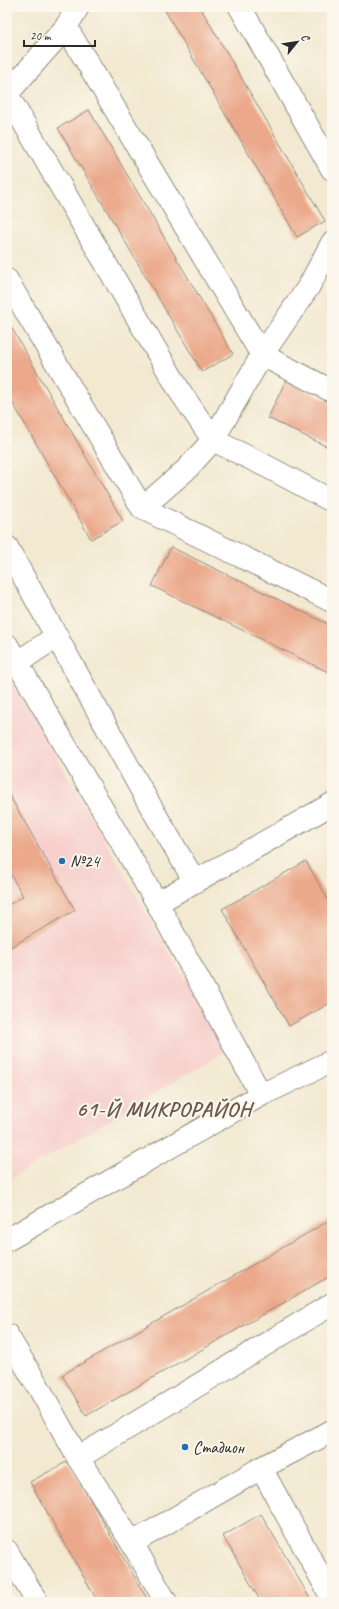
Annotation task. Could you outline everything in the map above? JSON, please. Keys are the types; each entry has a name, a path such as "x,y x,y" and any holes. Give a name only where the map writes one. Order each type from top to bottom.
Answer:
{"street":[{"path":"78,7 66,26 7,94 181,393 213,440 332,501"},
{"path":"240,7 332,169"},
{"path":"66,26 262,355 332,391"},
{"path":"142,508 187,468 213,440 262,355 309,286 332,243"},
{"path":"7,280 142,508 332,601"},
{"path":"7,547 147,800 195,882"},
{"path":"57,636 12,654 157,903 262,1096"},
{"path":"157,903 332,804"},
{"path":"7,1240 262,1096 332,1061"},
{"path":"78,1458 332,1304"},
{"path":"7,1336 39,1388 78,1458 132,1543 166,1602"},
{"path":"132,1543 261,1468 332,1431"},
{"path":"261,1468 332,1598"},
{"path":"7,1551 36,1602"}],"shaded area":[{"name":"№24","path":"7,671 226,1051 7,1181"}],"building":[{"path":"163,7 200,7 325,221 297,237"},
{"path":"89,110 233,354 202,372 58,128"},
{"path":"7,320 123,521 91,539 7,393"},
{"path":"286,380 332,403 332,449 268,418"},
{"path":"171,547 332,626 332,674 152,586"},
{"path":"7,791 75,910 7,949 7,906 23,896 7,868"},
{"path":"306,861 332,907 332,1002 289,1026 222,909"},
{"path":"332,1219 332,1275 86,1416 62,1375"},
{"path":"68,1461 149,1602 98,1602 30,1482"},
{"path":"261,1514 312,1602 261,1602 223,1536"}],"place":[{"name":"№24","path":"62,861"},
{"name":"Стадион","path":"185,1447"}],"district":[{"name":"61-Й МИКРОРАЙОН","path":"164,1109"}]}
